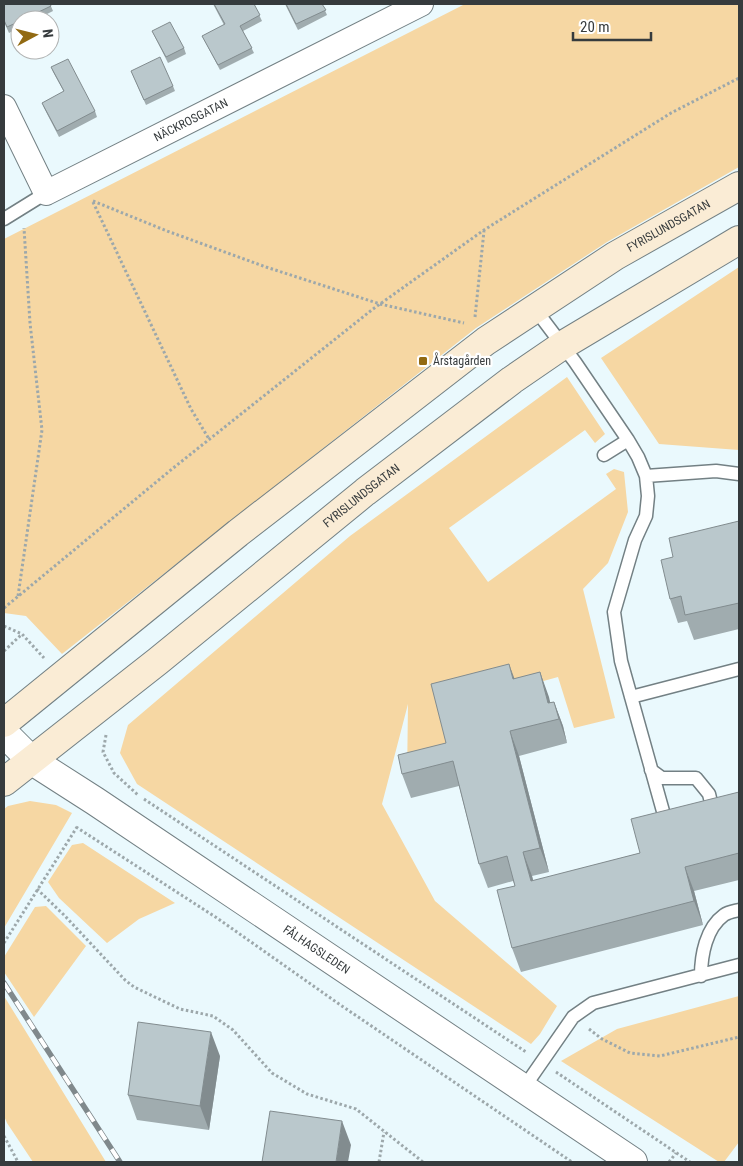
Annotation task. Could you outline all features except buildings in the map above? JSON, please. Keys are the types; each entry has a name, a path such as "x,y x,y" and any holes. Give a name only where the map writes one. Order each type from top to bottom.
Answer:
{"main road":[{"name":"FYRISLUNDSGATAN","path":"4,723 238,534 486,342 615,256 739,186"},
{"name":"FYRISLUNDSGATAN","path":"4,782 158,662 365,492 512,380 563,345 739,240"}],"street":[{"name":"NÄCKROSGATAN","path":"46,193 421,4"},
{"path":"4,107 46,193"},
{"name":"FÅLHAGSLEDEN","path":"4,733 31,760 633,1162"}],"lane":[{"path":"4,219 46,193"},
{"path":"535,309 563,345 628,440 646,476 648,496 646,516 635,540 614,612 621,661 666,822 683,825"},
{"path":"604,455 628,440"},
{"path":"646,476 716,471 739,474"},
{"path":"631,697 739,669"},
{"path":"651,770 662,778 696,778 709,794 714,815 706,819"},
{"path":"701,976 701,959 710,931 725,915 739,910"},
{"path":"523,1089 573,1016 593,1003 739,966"}],"path":[{"path":"4,608 210,439 380,304 484,230 671,113 739,78"},
{"path":"81,176 191,408 210,439"},
{"path":"93,201 167,231 266,267 380,304 465,323"},
{"path":"18,596 42,430 30,323 23,208"},
{"path":"474,325 484,230"},
{"path":"4,652 22,634"},
{"path":"4,943 76,827 114,773 136,794 690,1162"},
{"path":"76,827 217,918 339,1004 572,1162"},
{"path":"37,889 65,916 124,980 134,987 180,1009 213,1016 233,1030 272,1073 307,1094 356,1109 423,1162"},
{"path":"573,1016 602,1039 630,1053 660,1056 739,1037"},
{"path":"379,1162 384,1132"},
{"path":"4,1136 18,1162"},
{"path":"669,1162 676,1153"}],"shaded area":[{"path":"465,4 739,4 739,167 607,242 476,328 62,654 26,616 4,613 4,239"},
{"path":"739,267 739,450 659,444 601,358"},
{"path":"567,377 605,434 595,443 585,430 449,528 488,582 616,489 606,474 614,469 624,472 628,512 608,563 583,589 615,718 574,728 558,677 518,688 455,767 407,780 408,704 382,804 435,901 557,1006 540,1034 531,1044 137,784 120,753 128,725 350,536"},
{"path":"30,801 56,805 72,813 4,928 4,809 8,806"},
{"path":"83,843 175,903 139,919 107,943 59,898 48,882 72,845"},
{"path":"46,906 86,946 34,1017 4,972 4,957 35,907"},
{"path":"4,996 106,1162 33,1162 7,1123 4,1116"},
{"path":"739,996 739,1142 724,1162 719,1162 561,1061 617,1029"}],"railway":[{"path":"4,983 120,1162"}],"place":[{"name":"Årstagården","path":"423,361"}]}
